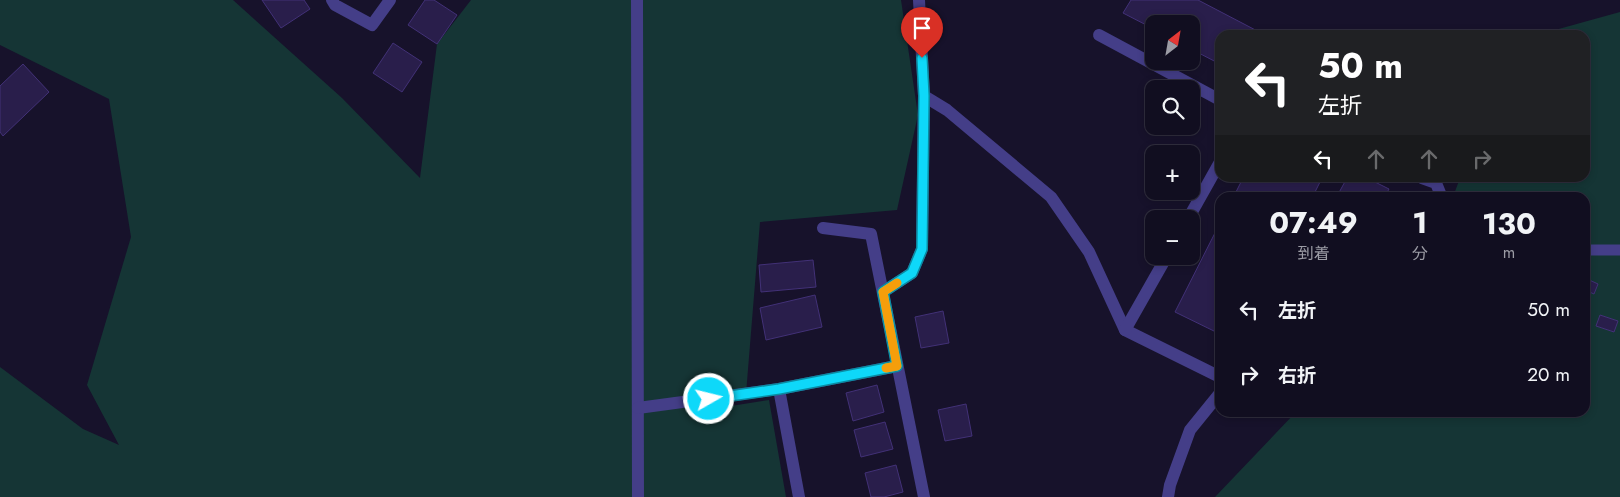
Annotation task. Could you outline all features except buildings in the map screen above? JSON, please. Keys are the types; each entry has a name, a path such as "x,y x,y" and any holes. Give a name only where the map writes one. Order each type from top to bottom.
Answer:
{"street":[{"path":"332,0 335,5 372,26 390,0"},
{"path":"637,0 638,497"},
{"path":"883,292 912,273 922,249 924,96 919,0"},
{"path":"1099,35 1215,97"},
{"path":"924,96 947,110 1051,197 1089,252 1125,330 1215,375"},
{"path":"1193,210 1215,171"},
{"path":"1433,182 1436,183 1440,192"},
{"path":"823,228 872,234 924,497"},
{"path":"1125,330 1162,265"},
{"path":"638,408 779,389 897,366"},
{"path":"779,389 799,497"},
{"path":"1168,497 1170,485 1190,430 1215,399"}],"lane":[{"path":"1590,250 1620,250"}],"green space":[{"path":"0,0 233,0 342,98 420,178 437,44 471,0 901,0 918,115 897,210 760,222 746,394 687,413 769,400 786,497 0,497 0,367 83,429 119,445 87,385 131,237 109,99 0,45"},
{"path":"1620,12 1620,497 1215,497 1291,417 1590,417 1590,192 1455,192 1459,182 1590,182 1590,30 1555,30"}],"slow traffic":[{"path":"886,368 897,366 883,292 897,283"}],"route":[{"path":"709,399 779,389 897,366 883,292 912,273 922,249 924,96 922,58"}]}
